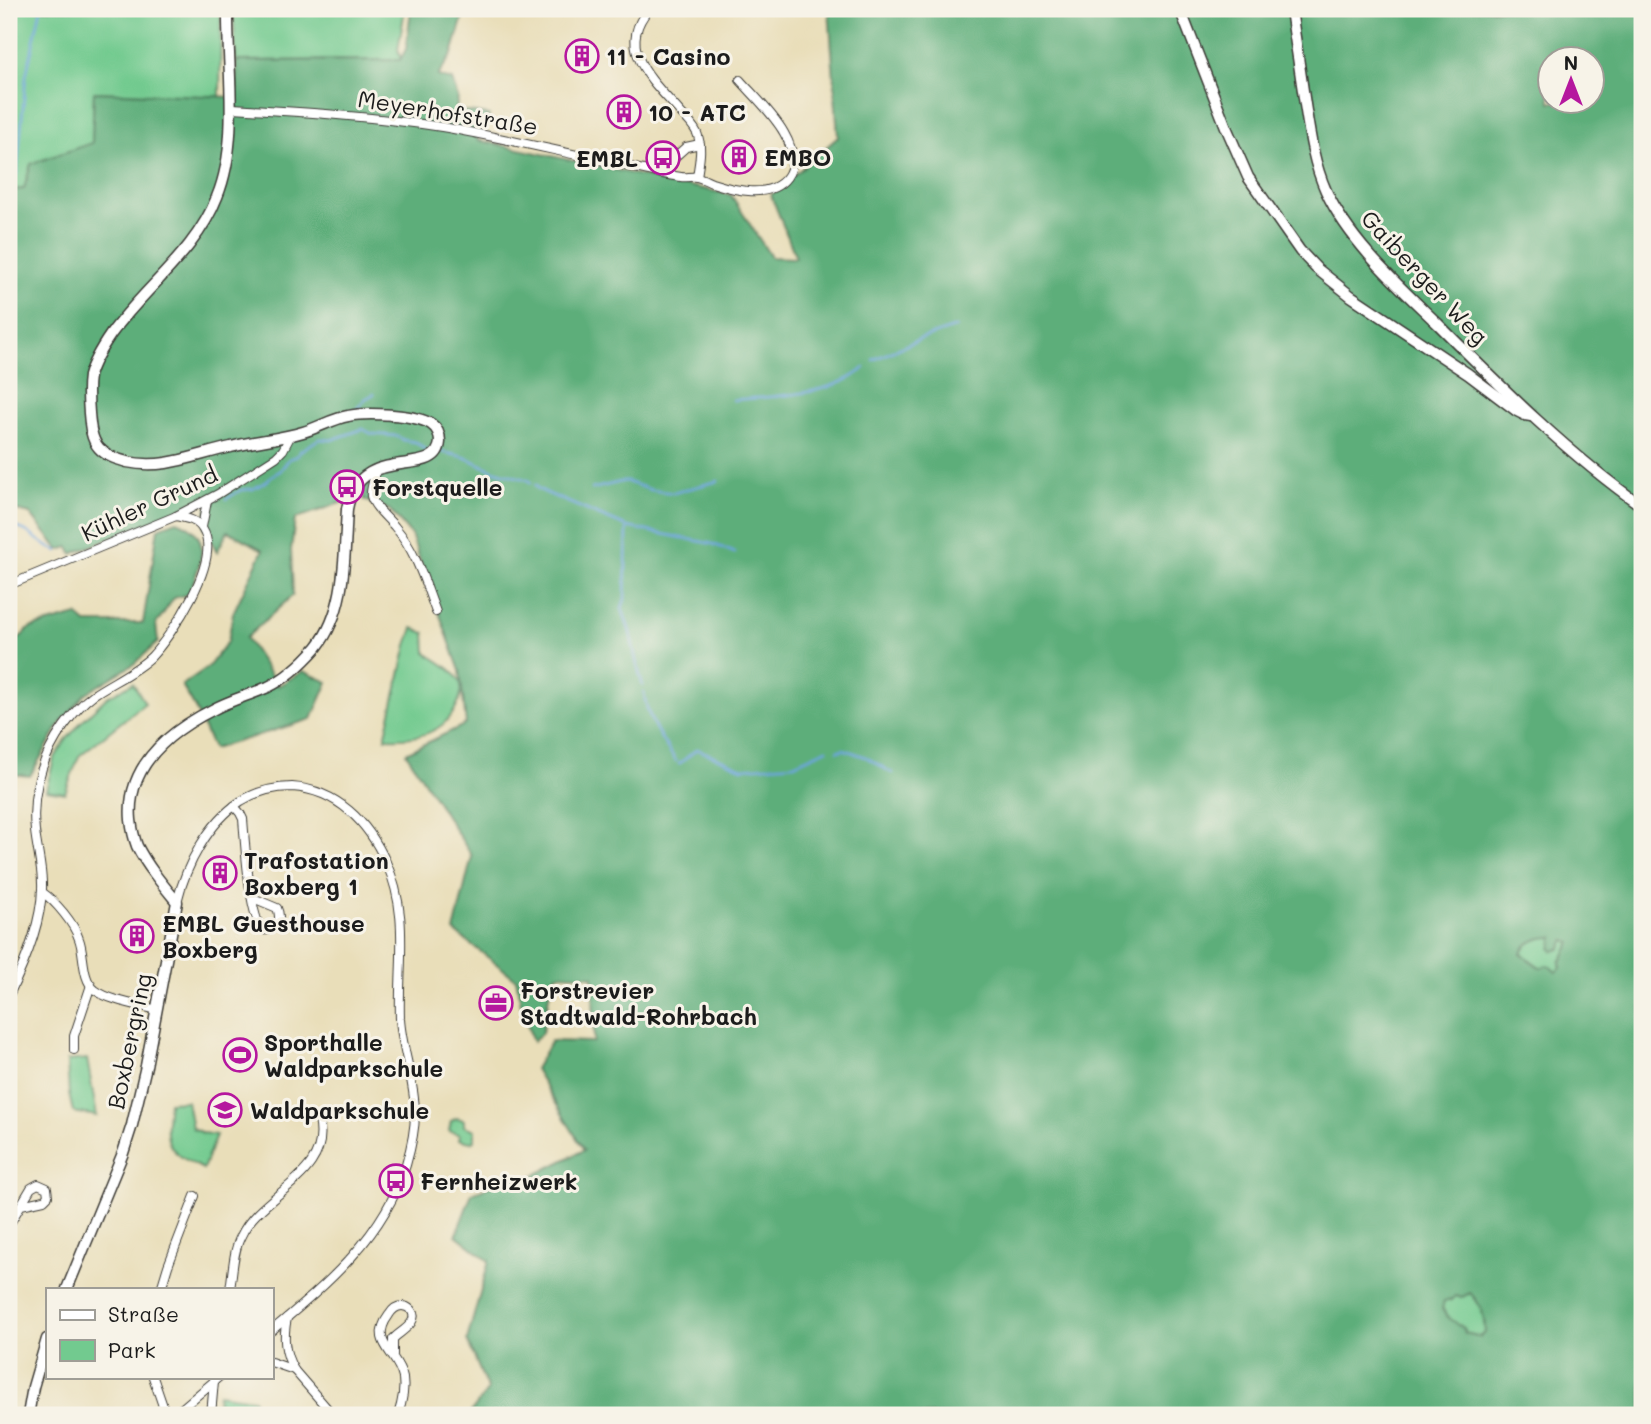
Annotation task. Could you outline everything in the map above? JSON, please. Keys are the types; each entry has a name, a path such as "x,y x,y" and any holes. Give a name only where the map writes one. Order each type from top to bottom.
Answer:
{"street":[{"path":"177,902 149,866 136,843 131,807 137,779 162,743 178,730 216,708 282,679 318,646 329,629 339,599 350,496 360,480 377,469 430,458 439,444 438,431 432,425 369,414 341,418 291,435 155,465 129,462 110,456 98,447 92,432 88,393 93,365 121,321 190,244 209,216 220,189 230,140 228,9"},
{"path":"649,9 637,31 637,57 646,72 695,130 700,144 697,177"},
{"path":"1180,9 1248,177 1300,251 1316,268 1351,296 1468,374 1517,411 1533,416"},
{"name":"Gaiberger Weg","path":"1291,9 1314,155 1327,193 1339,214 1368,253 1459,345 1586,463 1642,506"},
{"name":"Meyerhofstraße","path":"230,108 354,116 444,128 521,142 657,173 697,177 733,188 761,191 780,184 786,178 791,170 792,153 785,134 740,80"},
{"path":"657,173 686,148 700,144"},
{"name":"Kühler Grund","path":"9,585 207,501 276,457 291,435"},
{"path":"377,469 372,498 408,544 436,612"},
{"path":"9,995 33,935 42,892 34,797 43,764 64,727 78,709 91,696 130,674 148,660 177,624 205,562 208,544 202,527 207,501"},
{"path":"176,516 202,527"},
{"name":"Boxbergring","path":"66,1288 129,1136 142,1084 177,902 182,883 198,850 219,821 234,806 255,794 285,787 313,790 340,802 353,813 380,850 393,879 401,918 401,1024 414,1094 414,1131 400,1181 368,1239 340,1270 273,1329"},
{"path":"234,806 243,820 247,872 253,898"},
{"path":"42,892 51,898 77,933 87,977 96,991 157,1010"},
{"path":"74,1047 74,1036 91,985"},
{"path":"230,1288 240,1236 258,1214 312,1163 320,1143 319,1120"},
{"path":"161,1288 195,1196"},
{"path":"9,1225 22,1205"},
{"path":"393,1355 382,1342 383,1326 392,1310 399,1306 406,1307 412,1311 413,1318 391,1344 403,1381 404,1395 398,1415"},
{"path":"287,1318 286,1351 294,1370 333,1415"},
{"path":"28,1415 46,1342"},
{"path":"273,1363 294,1370"},
{"path":"153,1378 166,1415"},
{"path":"174,1415 217,1379"},
{"path":"211,1415 217,1379"},
{"path":"190,1403 190,1415"}],"green space":[{"path":"9,9 221,9 220,97 94,92 92,143 31,164 24,189 9,190"},
{"path":"233,9 405,9 398,50 401,60 236,61"},
{"path":"411,9 488,9 463,17 452,54 438,76 452,80 458,98 456,110 489,115 487,124 479,127 477,140 731,195 771,257 796,258 771,195 838,137 829,9 1642,9 1642,1415 469,1415 488,1390 467,1340 489,1261 456,1235 472,1193 514,1176 519,1183 584,1150 535,1069 551,1041 594,1042 593,976 557,974 552,980 542,1033 533,1042 516,979 454,931 472,856 406,753 466,724 460,671 411,535 390,510 364,500 364,483 343,502 295,519 291,550 293,595 246,638 278,686 303,671 328,682 312,719 213,749 182,685 208,667 228,641 233,613 263,550 228,531 217,552 204,526 208,502 190,506 72,554 69,547 59,550 30,514 9,509 9,190 24,189 31,164 92,143 94,92 237,97 236,61 400,60 406,49","holes":["1554,937 1551,949 1554,951 1560,949 1565,940 1571,942 1560,963 1561,968 1556,972 1548,965 1541,968 1521,954 1530,942","1470,1293 1480,1306 1483,1316 1485,1333 1480,1337 1465,1333 1463,1327 1448,1318 1442,1309 1444,1302"]},
{"path":"177,521 197,534 201,543 200,562 189,594 174,598 156,624 158,642 134,664 85,694 60,724 30,776 9,774 9,648 30,628 77,615 86,623 143,623 158,528"},
{"path":"413,628 425,633 426,653 457,677 461,684 461,695 453,713 438,728 418,736 385,738 407,645"},
{"path":"133,683 145,703 79,756 65,793 46,790 54,759 66,740 107,697"},
{"path":"1554,936 1572,942 1560,962 1561,968 1556,972 1541,968 1521,953 1531,942"},
{"path":"87,1059 97,1116 73,1112 69,1094 67,1061"},
{"path":"187,1101 192,1128 216,1135 203,1169 174,1150 167,1136 169,1102"},
{"path":"457,1118 464,1120 464,1126 475,1130 475,1140 470,1142 459,1139 460,1135 449,1131 451,1121"},
{"path":"1470,1293 1480,1306 1483,1316 1485,1333 1480,1337 1458,1327 1442,1308 1444,1302 1455,1296 1462,1297"},
{"path":"218,1394 254,1399 253,1415 216,1415"}],"waterway":[{"path":"9,193 17,172 26,76 41,9"},
{"path":"873,360 920,339 957,327"},
{"path":"733,400 784,396 820,389 851,377 864,368"},
{"path":"356,410 365,399 374,394"},
{"path":"226,499 241,490 253,489 267,481 280,471 289,459 319,439 331,440 363,429 372,434 397,436 416,442 425,450 432,451"},
{"path":"9,433 14,466 9,481"},
{"path":"442,452 464,457 531,483"},
{"path":"592,489 625,481 651,490 673,493 718,481"},
{"path":"535,485 551,495 627,527 713,544 735,553"},
{"path":"9,524 58,551"},
{"path":"627,527 625,599 622,608 643,686"},
{"path":"644,692 651,720 676,761"},
{"path":"679,764 697,749 742,768 794,764 827,749"},
{"path":"838,751 843,749 866,757 892,773"}],"place":[{"name":"11 - Casino","path":"582,56"},
{"name":"10 - ATC","path":"624,112"},
{"name":"EMBO","path":"739,157"},
{"name":"EMBL","path":"663,158"},
{"name":"Forstquelle","path":"347,487"},
{"name":"Trafostation Boxberg 1","path":"220,873"},
{"name":"EMBL Guesthouse Boxberg","path":"137,936"},
{"name":"Forstrevier Stadtwald-Rohrbach","path":"496,1003"},
{"name":"Sporthalle Waldparkschule","path":"240,1055"},
{"name":"Waldparkschule","path":"225,1110"},
{"name":"Fernheizwerk","path":"396,1181"}]}
